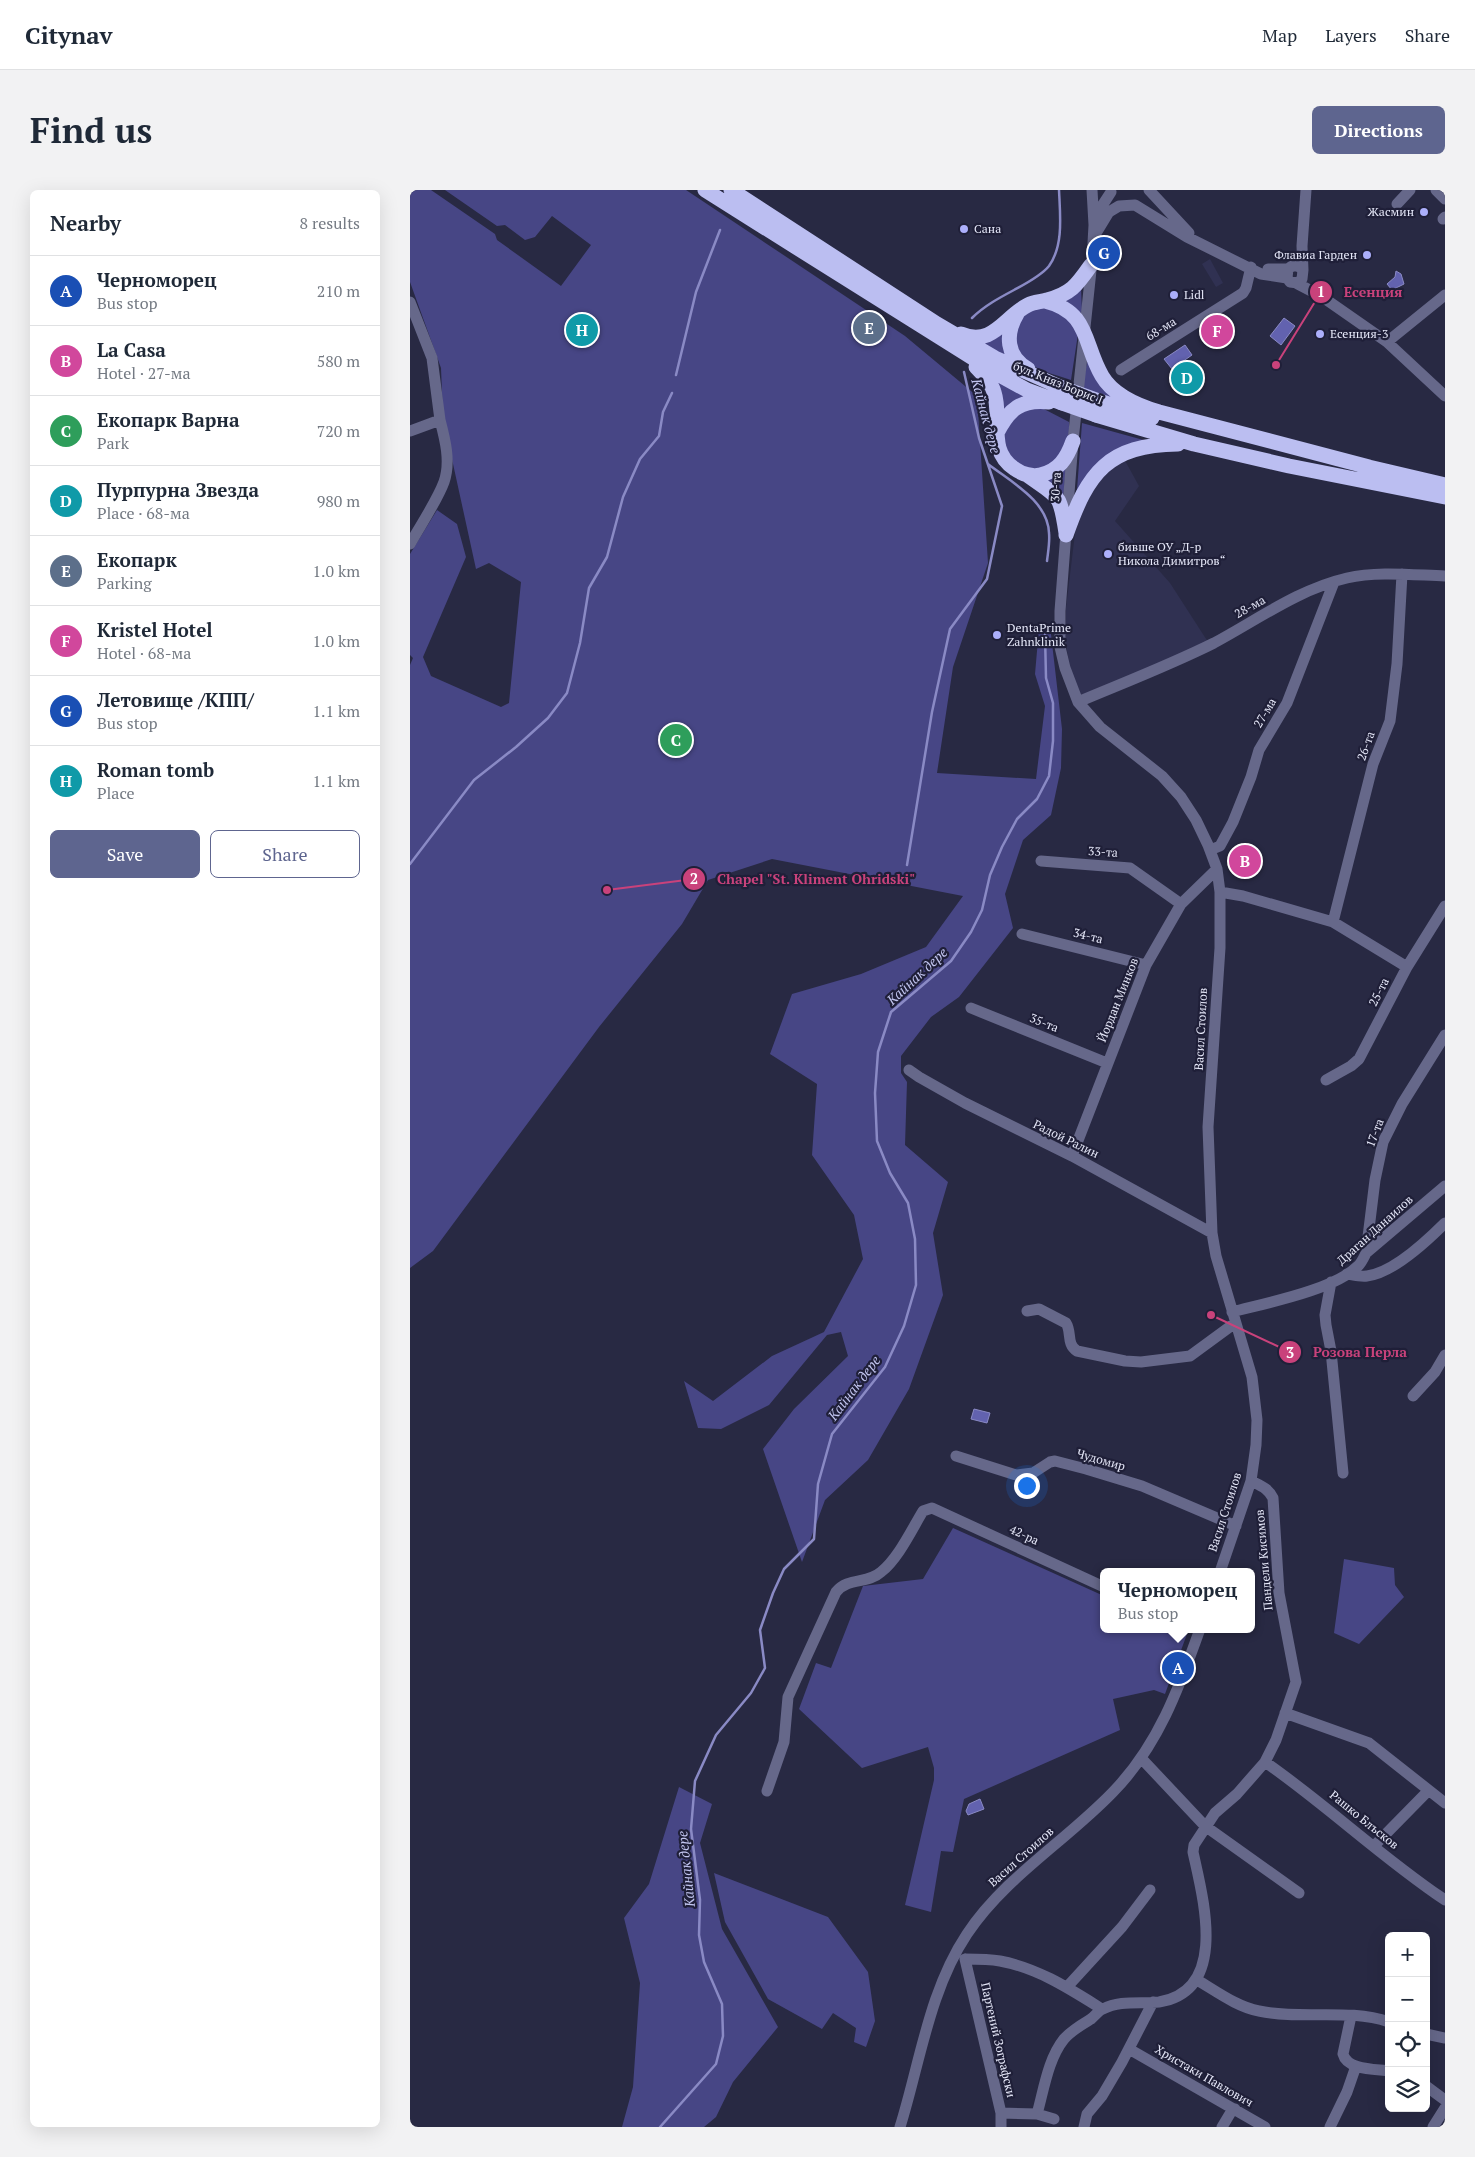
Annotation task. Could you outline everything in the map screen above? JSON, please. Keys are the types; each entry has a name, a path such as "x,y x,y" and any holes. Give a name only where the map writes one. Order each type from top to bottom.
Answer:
{"highway":[{"name":"бул. Княз Борис I","path":"705,190 937,331 1060,388 1097,408 1194,444 1445,497"},
{"name":"бул. Княз Борис I","path":"732,190 1003,377 1027,390 1062,403 1132,413 1180,426 1445,485"},
{"path":"937,331 982,337 993,332 1027,305 1062,295 1076,286 1092,265"},
{"path":"1045,301 1068,310 1086,333 1093,357 1102,377 1122,395 1146,408 1369,467"},
{"path":"1018,313 1012,324 1009,337 1014,356 1021,365 1060,388"},
{"path":"937,331 978,369 989,382 995,396 998,449 1015,470 1027,475 1057,497 1061,507 1066,535"},
{"path":"996,435 1006,417 1018,407 1040,401 1062,403"},
{"path":"1027,475 1040,475 1055,469 1067,457 1074,441"},
{"path":"1066,535 1084,490 1095,475 1109,463 1125,453 1149,446 1194,444"}],"street":[{"path":"1092,190 1094,225"},
{"path":"1099,190 1113,191"},
{"path":"1149,190 1190,235 1202,244"},
{"path":"1295,273 1302,246 1306,190"},
{"path":"1397,204 1410,190"},
{"path":"1436,190 1445,198"},
{"path":"1094,225 1100,208 1113,191"},
{"path":"1093,239 1109,212 1119,206 1130,204 1143,208 1187,237 1269,276 1295,273 1321,296 1387,342 1445,396"},
{"name":"30-та","path":"1066,535 1086,333 1094,225"},
{"name":"68-ма","path":"1121,370 1243,293 1252,268"},
{"path":"1387,342 1445,295"},
{"path":"410,302 432,358 447,463 444,482 410,544"},
{"path":"410,431 440,420"},
{"name":"Васил Стоилов","path":"1066,535 1060,611 1060,647 1065,668 1078,702 1100,727 1162,776 1181,797 1196,820 1217,869 1220,892 1220,948 1208,1127 1212,1233 1216,1256 1252,1377 1256,1403 1256,1445 1250,1481 1221,1568"},
{"name":"28-ма","path":"1078,702 1212,644 1304,593 1348,577 1402,574 1445,576"},
{"name":"26-та","path":"1332,922 1373,764 1390,721 1398,664 1402,574"},
{"name":"27-ма","path":"1210,850 1220,846 1233,822 1251,777 1258,750 1287,704 1334,582"},
{"name":"33-та","path":"1041,861 1130,868 1181,904"},
{"name":"Йордан Минков","path":"1072,1156 1146,965 1181,904 1217,869"},
{"path":"1220,892 1242,896 1332,922 1407,967"},
{"name":"25-та","path":"1326,1080 1351,1066 1359,1059 1407,967 1445,906"},
{"name":"34-та","path":"1022,934 1146,965"},
{"name":"35-та","path":"971,1008 1107,1063"},
{"name":"17-та","path":"1366,1253 1375,1180 1383,1142 1402,1104 1445,1035"},
{"name":"Радой Ралин","path":"909,1070 919,1078 965,1103 1072,1156 1212,1233"},
{"name":"Драган Данаилов","path":"1234,1318 1331,1282 1347,1274 1359,1265 1366,1253 1445,1186"},
{"path":"1347,1274 1366,1277 1384,1270 1416,1250 1445,1223"},
{"path":"1331,1282 1325,1315 1331,1351 1343,1473"},
{"path":"1027,1310 1039,1309 1066,1323 1072,1348 1077,1351 1125,1361 1141,1362 1190,1356 1234,1318"},
{"path":"1413,1396 1434,1372 1445,1355"},
{"name":"Чудомир","path":"956,1456 1016,1475 1026,1476 1055,1461 1086,1468 1142,1486 1236,1526"},
{"name":"Пандели Кисимов","path":"1197,1980 1205,1956 1206,1940 1203,1897 1193,1852 1195,1841 1215,1813 1237,1794 1265,1762 1296,1682 1279,1593 1272,1498 1269,1491 1264,1487 1250,1481"},
{"name":"42-ра","path":"767,1791 784,1742 788,1697 836,1592 842,1585 880,1574 889,1565 923,1511 932,1508 1100,1585"},
{"name":"Васил Стоилов","path":"900,2127 938,1992 989,1905 1009,1884 1114,1791 1141,1758 1173,1702 1198,1633"},
{"path":"1285,1713 1369,1744 1428,1792 1445,1803"},
{"path":"1141,1758 1205,1826 1299,1893"},
{"name":"Рашко Блъсков","path":"1265,1762 1304,1788 1415,1880 1445,1900"},
{"path":"1374,1846 1428,1792"},
{"path":"1067,1986 1122,1927 1150,1890"},
{"path":"961,1955 1000,1961 1030,1969 1067,1986 1102,2009"},
{"name":"Партений Зографски","path":"961,1955 1001,2114 1001,2127"},
{"path":"1037,2114 1051,2065 1063,2041 1071,2032 1102,2009 1142,2001 1153,2002 1169,1999 1197,1980 1230,2000 1257,2011 1371,2016 1385,2021"},
{"path":"1084,2127 1087,2114 1102,2096 1153,2002"},
{"path":"1351,2016 1343,2054 1348,2064 1385,2070"},
{"path":"1430,2035 1445,2038"},
{"name":"Христаки Павлович","path":"1129,2049 1265,2127"},
{"path":"1330,2127 1347,2092 1356,2066"},
{"path":"1430,2089 1445,2100"},
{"path":"1433,2127 1445,2108"},
{"path":"1222,2127 1235,2109"},
{"path":"1001,2114 1037,2114 1054,2119"}],"shaded area":[{"path":"410,190 431,190 495,234 497,240 561,286 591,245 552,216 535,237 525,240 505,225 497,226 445,190 686,190 905,336 977,396 988,563 953,667 937,773 1036,779 1045,706 1035,674 1039,628 1050,626 1062,729 1061,768 1051,815 1023,840 1005,894 1013,928 959,997 931,1017 901,1056 901,1073 907,1082 905,1145 948,1182 933,1233 943,1295 909,1389 868,1460 825,1500 802,1562 763,1449 794,1409 848,1356 841,1332 827,1335 769,1405 721,1429 698,1428 684,1381 713,1401 772,1356 824,1332 863,1259 854,1215 812,1155 817,1084 770,1054 792,994 861,974 926,947 963,896 772,859 708,880 682,924 599,1027 433,1251 410,1268 410,665 413,658 410,655 410,554 437,510 457,524 466,557 423,657 431,676 501,707 509,703 521,582 489,563 476,569 443,418 441,368 410,282"},
{"path":"1210,259 1223,283 1216,287 1202,264"},
{"path":"1396,271 1401,274 1404,284 1392,290 1387,284 1395,277"},
{"path":"1081,288 1082,311 1079,314 1063,298"},
{"path":"1040,304 1067,314 1078,334 1071,380 1037,368 1022,357 1017,350 1015,341 1017,321"},
{"path":"1284,318 1295,326 1281,345 1270,336"},
{"path":"1001,330 1012,361 980,342"},
{"path":"1185,345 1192,355 1172,369 1164,359"},
{"path":"1087,362 1089,363 1127,405 1082,388"},
{"path":"993,380 1032,398 1006,413"},
{"path":"1042,408 1069,422 1068,445 1062,456 1053,464 1042,468 1030,468 1019,464 1010,456 1005,443 1005,426 1025,410"},
{"path":"1082,423 1147,441 1076,492 1077,490"},
{"name":"бивше ОУ „Д-р Никола Димитров“","path":"1123,457 1139,486 1115,521 1170,583 1208,642 1080,698 1070,667 1066,645 1066,608 1076,525 1089,491"},
{"path":"1066,468 1063,501 1041,480"},
{"path":"974,1409 990,1413 987,1423 971,1419"},
{"path":"953,1528 1100,1594 1100,1633 1187,1634 1165,1694 1154,1690 1113,1699 1120,1730 964,1799 953,1852 941,1851 931,1912 905,1905 934,1780 934,1768 928,1747 862,1768 799,1709 816,1663 831,1668 863,1586 923,1579"},
{"path":"1344,1559 1394,1568 1395,1585 1404,1597 1359,1644 1334,1633"},
{"path":"679,1787 712,1804 700,1843 722,1929 778,2027 733,2082 716,2117 704,2127 622,2127 633,2087 640,1983 624,1918 649,1884"},
{"path":"980,1799 984,1809 968,1815 966,1811 969,1804"},
{"path":"714,1873 828,1917 868,1972 875,2021 866,2047 854,2042 856,2028 833,2013 822,2029 768,1999 725,1922"}],"waterway":[{"name":"Кайнак дере","path":"972,318 992,302 1028,282 1049,266 1054,258 1059,239 1059,190"},
{"path":"676,375 696,292 720,230"},
{"name":"Кайнак дере","path":"907,865 932,712 950,629 987,579 1002,506 979,438 964,372"},
{"path":"410,864 474,780 516,747 548,718 567,693 580,643 589,588 607,557 623,497 640,459 659,436 663,412 672,393"},
{"name":"Кайнак дере","path":"988,464 1027,493 1042,511 1049,533 1047,561"},
{"name":"Кайнак дере","path":"660,2127 716,2064 723,2036 722,2004 704,1962 699,1935 700,1900 691,1829 695,1781 716,1735 751,1693 765,1668 760,1630 784,1569 814,1539 818,1484 832,1434 885,1367 904,1326 916,1285 915,1239 908,1203 890,1173 877,1141 875,1093 878,1052 891,1012 951,961 971,932 982,910 990,875 1002,847 1017,819 1037,799 1049,776 1053,741 1053,703 1046,678 1045,634"}],"place":[{"name":"Жасмин","path":"1424,212"},
{"name":"Сана","path":"964,229"},
{"name":"Летовище /КПП/","path":"1104,253"},
{"name":"Флавиа Гарден","path":"1367,255"},
{"name":"Lidl","path":"1174,295"},
{"name":"Екопарк","path":"869,328"},
{"name":"Roman tomb","path":"582,330"},
{"name":"Kristel Hotel","path":"1217,331"},
{"name":"Есенция-3","path":"1320,334"},
{"name":"Есенция","path":"1276,365"},
{"name":"Пурпурна Звезда","path":"1187,378"},
{"name":"бивше ОУ „Д-р Никола Димитров“","path":"1108,554"},
{"name":"DentaPrime Zahnklinik","path":"997,635"},
{"name":"Екопарк Варна","path":"676,740"},
{"name":"La Casa","path":"1245,861"},
{"name":"Chapel \"St. Kliment Ohridski\"","path":"607,890"},
{"name":"Розова Перла","path":"1211,1315"},
{"name":"Черноморец","path":"1178,1668"}]}
